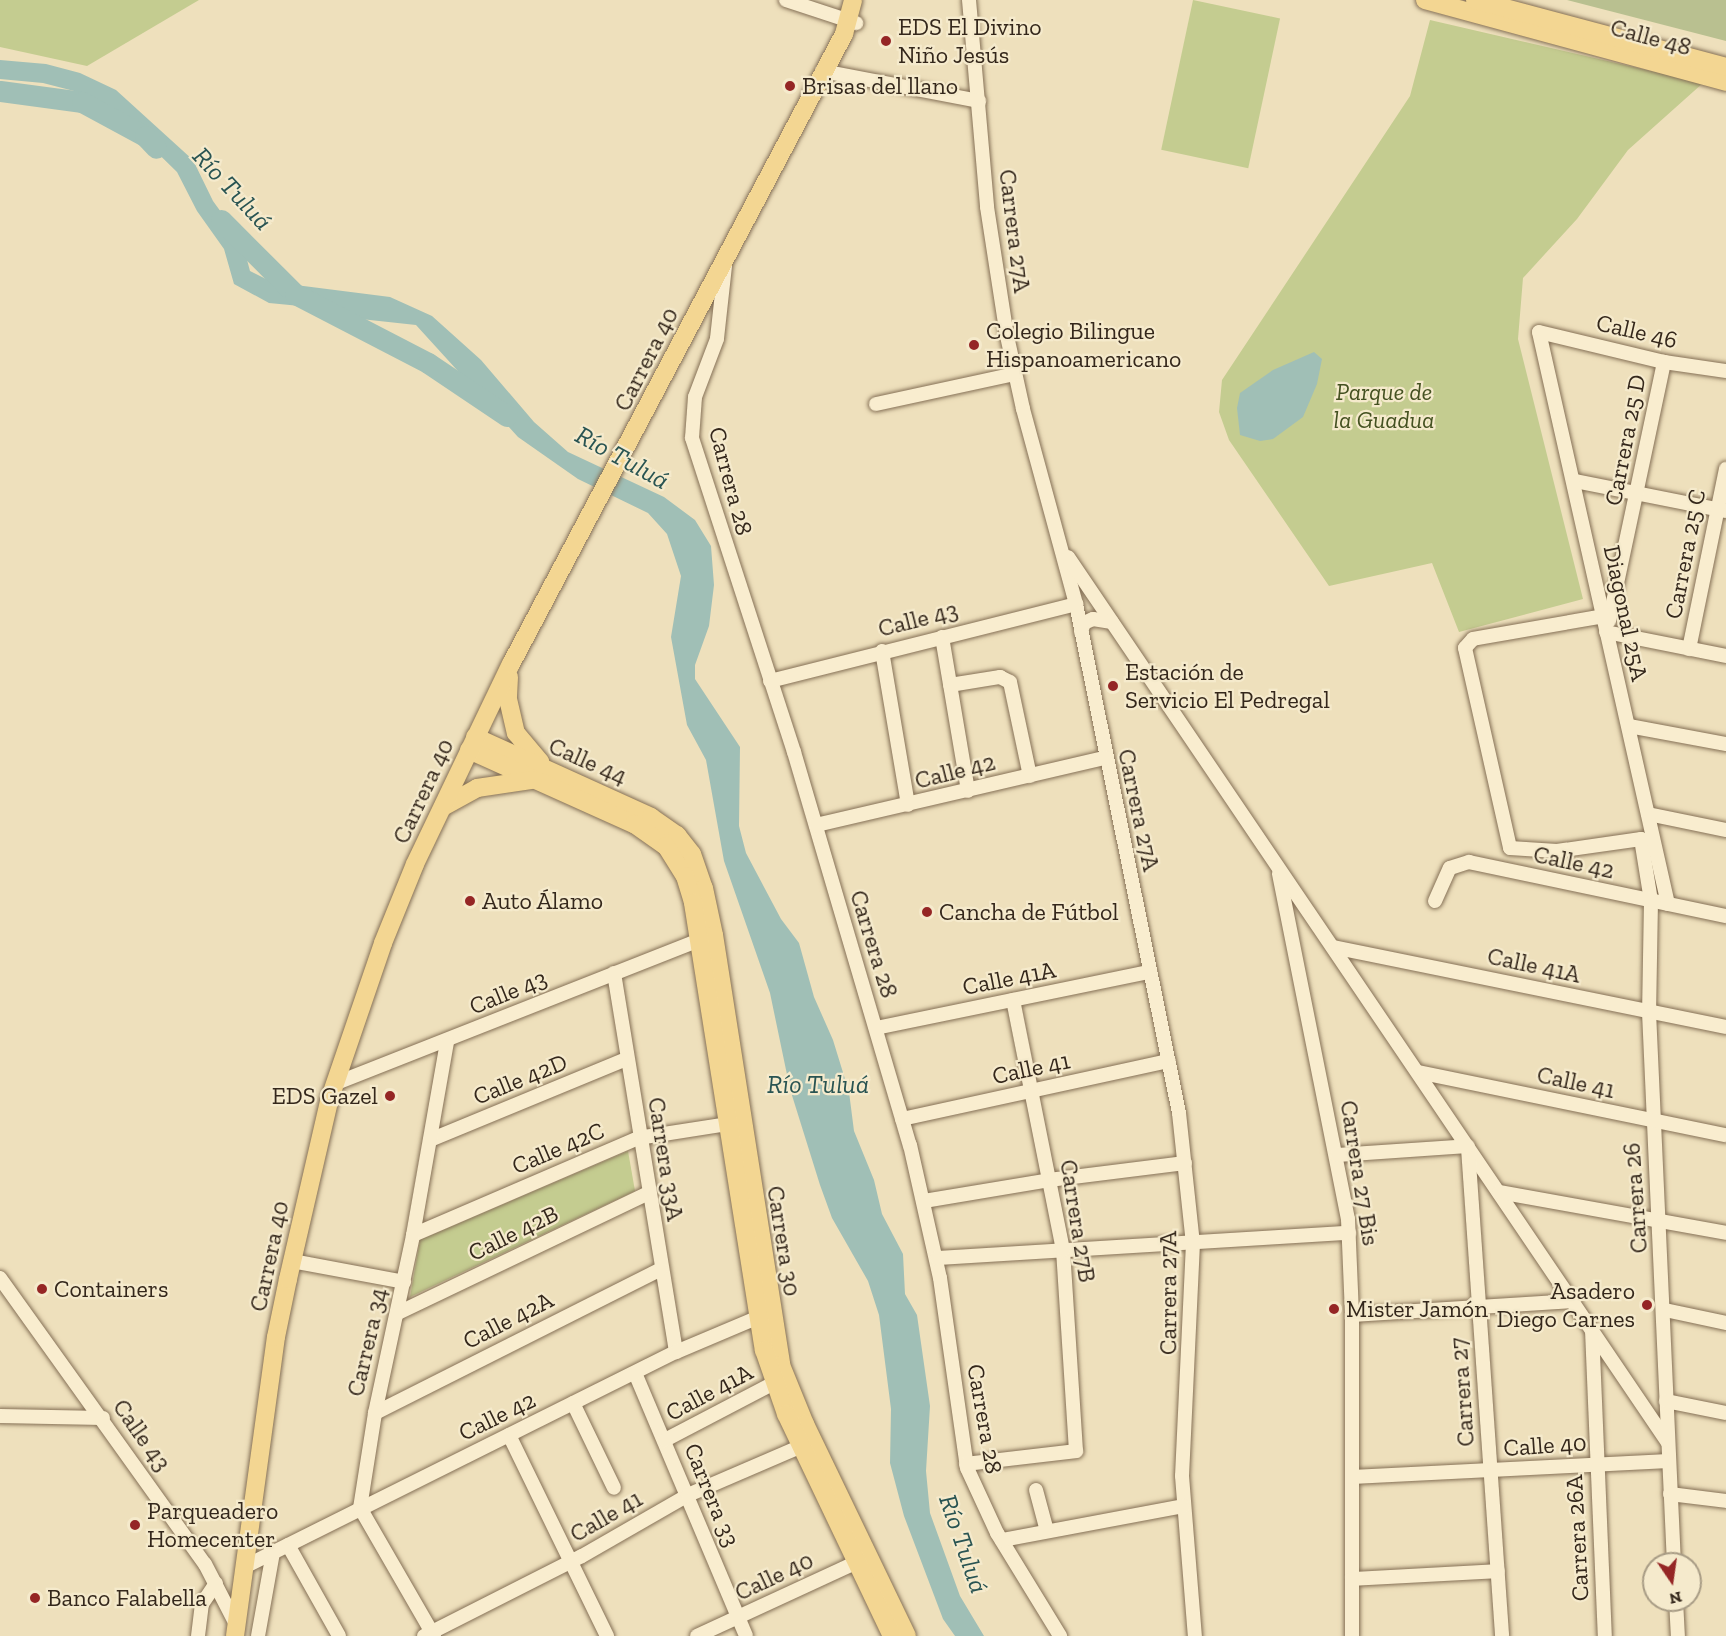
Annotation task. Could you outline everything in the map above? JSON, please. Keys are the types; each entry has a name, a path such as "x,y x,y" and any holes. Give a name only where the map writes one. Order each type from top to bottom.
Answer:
{"main road":[{"name":"Carrera 40","path":"849,26 853,0"},
{"name":"Carrera 40","path":"238,1632 276,1337 292,1260 334,1084 383,943 441,808 511,664 624,456 822,71 866,0"},
{"name":"Calle 48","path":"1425,0 1726,82"},
{"name":"Calle 48","path":"1475,0 1726,67"},
{"path":"441,808 490,784 544,775 516,733 508,699 511,664"},
{"name":"Calle 44","path":"472,743 544,775 634,824 671,840"},
{"name":"Carrera 30","path":"671,840 688,864 712,924 731,1114"},
{"name":"Carrera 30","path":"688,864 690,889 731,1114 774,1383 807,1444 863,1560 907,1636"},
{"name":"Carrera 30","path":"764,1315 807,1444"},
{"name":"Carrera 30","path":"863,1560 892,1636"}],"street":[{"path":"786,0 849,26"},
{"name":"Carrera 27A","path":"969,0 987,207 1015,374 1064,550 1076,604 1105,758 1169,1061 1185,1163 1193,1243 1183,1506 1195,1636"},
{"path":"822,71 979,101"},
{"name":"Carrera 28","path":"726,257 717,339 695,397 692,438 816,825 924,1201 937,1258 966,1464 982,1504 1060,1636"},
{"name":"Calle 46","path":"1539,332 1664,362 1726,371"},
{"name":"Diagonal 25A","path":"1539,332 1607,615 1606,632 1668,904"},
{"name":"Carrera 25 D","path":"1607,615 1638,493 1664,362"},
{"path":"876,404 1015,374"},
{"name":"Carrera 25 C","path":"1689,649 1721,510 1726,469"},
{"path":"1575,481 1721,510"},
{"path":"1064,550 1668,1443"},
{"name":"Calle 43","path":"770,681 1076,604"},
{"name":"Carrera 26","path":"1607,615 1473,639 1465,648 1510,848 1557,851 1639,836 1651,901 1649,1012 1653,1121 1665,1310 1666,1401 1673,1552"},
{"path":"1081,632 1084,622 1093,618 1112,622"},
{"path":"1606,632 1726,656"},
{"path":"942,637 968,791"},
{"path":"882,651 908,805"},
{"path":"950,686 1000,677 1010,682 1029,776"},
{"path":"1629,726 1726,744"},
{"name":"Calle 42","path":"816,825 1105,758"},
{"path":"1648,814 1726,830"},
{"name":"Calle 42","path":"1435,901 1450,868 1462,862 1726,916"},
{"name":"Carrera 27 Bis","path":"1277,866 1337,1155 1349,1233 1352,1315 1352,1636"},
{"name":"Calle 43","path":"334,1084 447,1042 699,940"},
{"name":"Calle 41A","path":"1333,947 1726,1027"},
{"name":"Calle 41A","path":"876,1028 1150,972"},
{"name":"Carrera 33A","path":"614,973 639,1138 676,1352"},
{"name":"Carrera 27B","path":"966,1464 1076,1451 1063,1250 1013,1000"},
{"name":"Carrera 34","path":"360,1508 375,1413 398,1313 447,1042"},
{"name":"Calle 42D","path":"430,1140 627,1059"},
{"name":"Calle 41","path":"902,1119 1169,1061"},
{"name":"Calle 41","path":"1418,1072 1726,1135"},
{"name":"Calle 42C","path":"413,1235 639,1138 731,1114"},
{"path":"1337,1155 1468,1146"},
{"name":"Carrera 27","path":"1468,1146 1502,1636"},
{"path":"924,1201 1049,1180 1185,1163"},
{"path":"1499,1192 1660,1219 1726,1233"},
{"name":"Calle 42B","path":"398,1313 648,1193"},
{"path":"937,1258 1349,1233"},
{"path":"292,1260 404,1282"},
{"name":"Calle 42A","path":"375,1413 661,1269"},
{"name":"Calle 43","path":"0,1278 103,1418 216,1583 238,1632"},
{"path":"1352,1315 1574,1301"},
{"path":"1665,1310 1726,1323"},
{"name":"Calle 42","path":"246,1566 676,1352 764,1315"},
{"name":"Carrera 26A","path":"1592,1330 1595,1465 1605,1636"},
{"name":"Carrera 33","path":"635,1373 746,1636"},
{"name":"Calle 41A","path":"665,1440 774,1383"},
{"path":"1666,1401 1726,1413"},
{"path":"573,1403 614,1488"},
{"path":"0,1416 103,1418"},
{"path":"509,1435 607,1636"},
{"name":"Calle 41","path":"430,1635 571,1562 688,1495 807,1444"},
{"name":"Calle 40","path":"1352,1477 1669,1461"},
{"path":"1036,1490 1047,1531"},
{"path":"1670,1494 1726,1501"},
{"path":"1002,1540 1183,1506"},
{"path":"360,1508 430,1635"},
{"path":"288,1545 339,1636"},
{"path":"258,1636 273,1553"},
{"name":"Calle 40","path":"697,1636 863,1560"},
{"path":"1352,1579 1498,1571"},
{"path":"198,1636 202,1604 216,1583"},
{"path":"1677,1612 1678,1636"}],"green space":[{"path":"0,0 199,0 87,66 0,47"},
{"path":"1193,0 1280,19 1248,168 1161,150"},
{"path":"1567,0 1726,0 1726,41"},
{"name":"Parque de la Guadua","path":"1430,20 1703,83 1628,150 1577,219 1523,278 1518,339 1583,599 1459,632 1432,563 1329,586 1229,440 1219,412 1222,380 1410,96"},
{"path":"628,1151 635,1191 410,1297 420,1240"}],"water":[{"name":"Río Tuluá","path":"0,60 46,64 80,73 116,90 193,160 213,201 242,241 250,271 272,282 390,297 432,316 481,360 534,422 568,452 664,497 695,520 711,546 714,585 709,626 695,665 695,679 740,747 739,826 746,853 781,919 799,943 814,997 833,1040 849,1092 854,1131 874,1180 882,1214 903,1254 905,1294 917,1315 930,1406 926,1471 930,1513 960,1596 984,1636 955,1636 943,1619 904,1516 890,1463 891,1409 879,1315 868,1281 832,1218 820,1185 790,1089 770,993 724,861 706,760 687,725 671,637 681,576 667,534 648,513 578,479 518,437 416,325 333,316 300,306 269,303 234,284 224,249 197,211 177,172 132,128 106,106 74,91 43,83 0,79"},
{"path":"1314,352 1322,359 1317,384 1303,417 1273,439 1260,441 1240,435 1237,408 1240,393 1273,370"}],"waterway":[{"name":"Río Tuluá","path":"0,91 82,102 145,136 156,148"},
{"name":"Río Tuluá","path":"221,220 295,294 428,363 507,416"}],"place":[{"name":"EDS El Divino Niño Jesús","path":"886,41"},
{"name":"Brisas del llano","path":"790,86"},
{"name":"Colegio Bilingue Hispanoamericano","path":"974,345"},
{"name":"Estación de Servicio El Pedregal","path":"1113,686"},
{"name":"Auto Álamo","path":"470,901"},
{"name":"Cancha de Fútbol","path":"927,912"},
{"name":"EDS Gazel","path":"390,1096"},
{"name":"Containers","path":"42,1289"},
{"name":"Asadero Diego Carnes","path":"1647,1305"},
{"name":"Mister Jamón","path":"1334,1309"},
{"name":"Parqueadero Homecenter","path":"135,1525"},
{"name":"Banco Falabella","path":"35,1598"}]}
